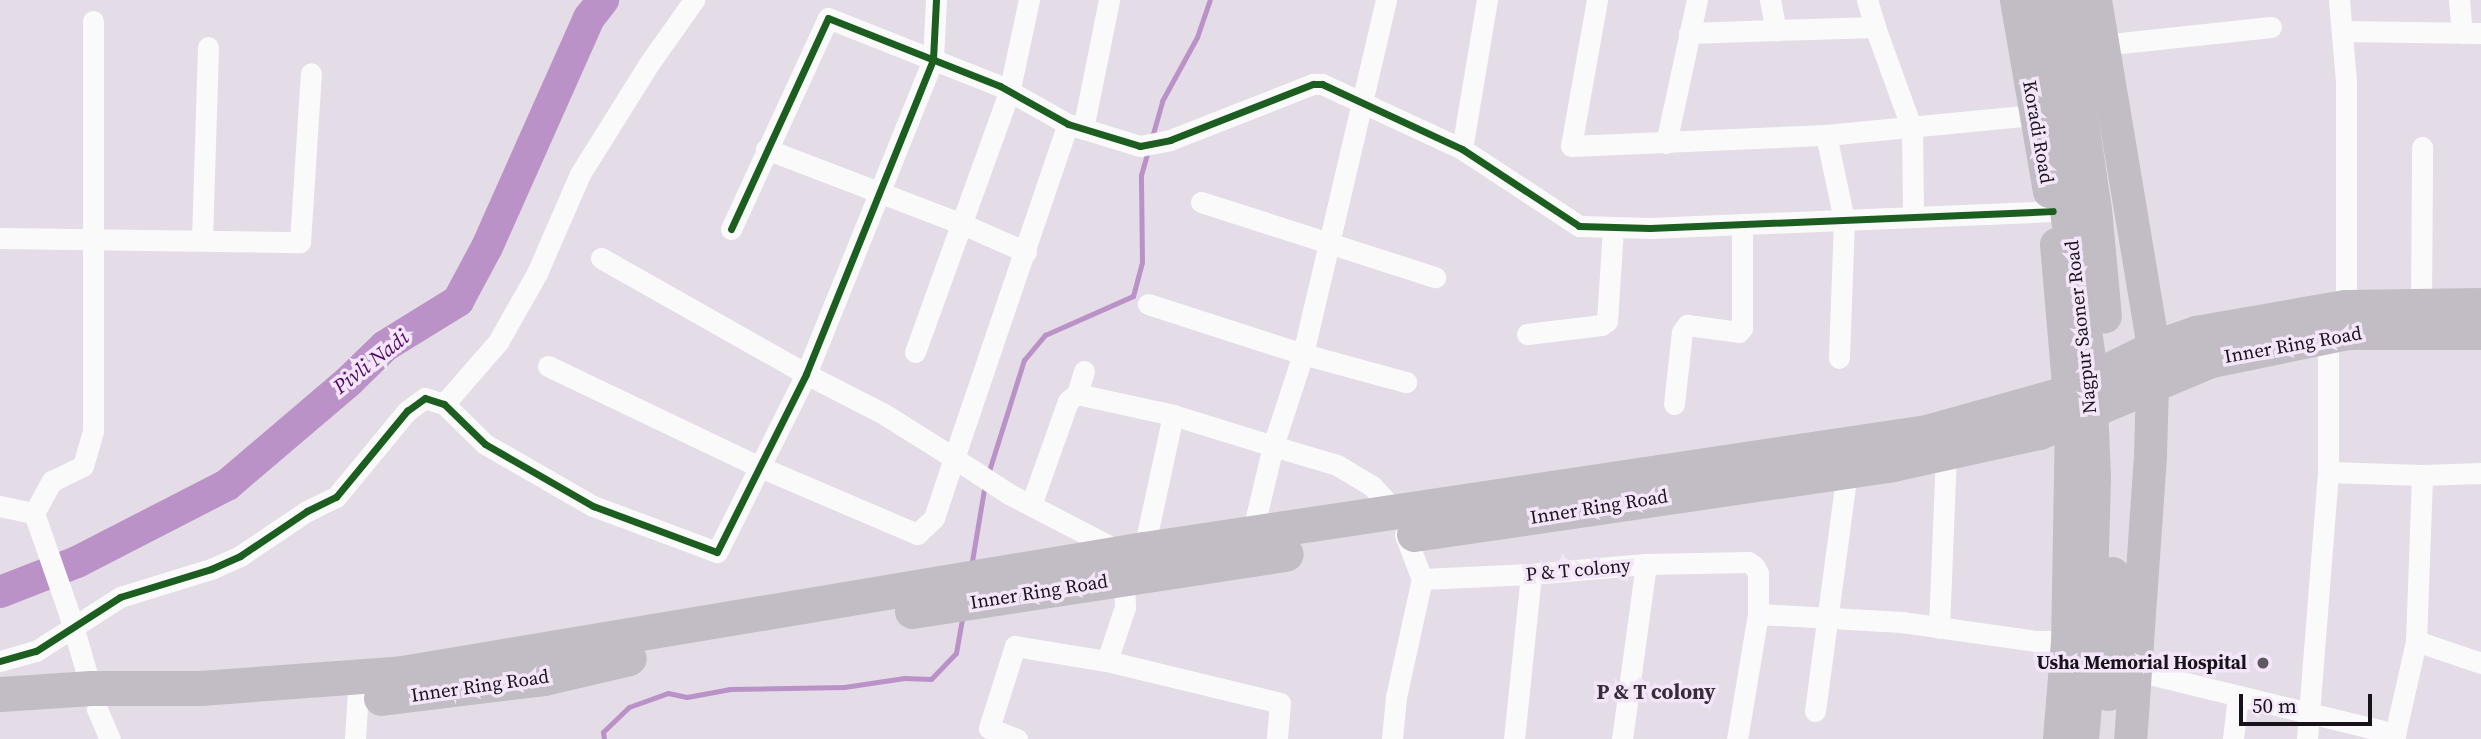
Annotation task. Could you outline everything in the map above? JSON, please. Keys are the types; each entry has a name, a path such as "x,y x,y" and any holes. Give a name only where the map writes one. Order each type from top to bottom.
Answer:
{"highway":[{"name":"Nagpur Saoner Road","path":"2037,0 2088,358 2093,491 2088,661 2081,739"},
{"name":"Nagpur Saoner Road","path":"2063,0 2094,209 2110,385 2113,640 2104,739"},
{"name":"Inner Ring Road","path":"360,687 404,696 544,678 606,663 976,593 1252,534 1400,524 1926,432 1999,413 2070,404 2153,384 2211,360 2340,325 2433,306 2481,306"},
{"name":"Inner Ring Road","path":"1131,561 1400,524 1847,472 1946,452 2039,432 2070,404 2153,348 2196,332 2340,325 2481,332"},
{"name":"Inner Ring Road","path":"0,719 360,687 402,673 924,585 976,593"},
{"name":"Inner Ring Road","path":"0,695 99,712"}],"main road":[{"name":"Koradi Road","path":"2016,0 2034,115 2053,211 2070,404 2067,641 2059,739"},
{"path":"2095,0 2153,348 2136,682 2130,739"},
{"path":"2065,333 2147,310"},
{"path":"2062,698 2136,682"}],"street":[{"path":"444,404 498,342 537,273 580,174 648,65 694,0"},
{"path":"0,661 36,651 72,622 120,597 212,569 240,556 307,511 336,496 407,411 425,398 444,404 485,444 593,506 717,552 806,374 880,193 933,59 936,0"},
{"path":"915,352 1009,93 1029,0"},
{"path":"548,366 760,467 917,534 934,518 1026,252 1076,126 1110,0"},
{"path":"1252,534 1273,446 1303,354 1328,240 1364,104 1386,0"},
{"path":"1462,149 1487,0"},
{"path":"1597,0 1570,146 1826,135 1912,129 2034,115"},
{"path":"1666,143 1698,0"},
{"path":"1770,0 1776,30"},
{"path":"1867,0 1912,129 1913,216"},
{"path":"2307,739 2340,325 2347,81 2339,0"},
{"path":"2342,31 2471,33 2459,0"},
{"path":"731,229 831,9 933,59 1000,86 1076,126 1140,146 1170,140 1312,84 1322,84 1462,149 1579,226 1742,224 2053,211"},
{"path":"93,21 93,430 83,466 52,481 34,513 72,622 99,712"},
{"path":"1689,33 1875,27"},
{"path":"2102,45 2271,27"},
{"path":"202,239 208,47"},
{"path":"0,238 92,237 300,242 311,73"},
{"path":"1826,135 1844,220 1839,358"},
{"path":"2422,147 2433,306 2481,286"},
{"path":"766,149 960,223 1026,252"},
{"path":"1201,202 1328,240 1435,277"},
{"path":"1674,404 1682,332 1687,326 1739,332 1742,328 1742,224"},
{"path":"1527,334 1601,326 1607,321 1613,227"},
{"path":"601,258 806,374 884,414 1009,494 1131,561"},
{"path":"1148,304 1303,354 1406,382"},
{"path":"1031,505 1068,401 1077,394 1084,371"},
{"path":"1077,394 1173,415 1338,465 1372,486 1400,524 1422,579 1396,697 1392,739"},
{"path":"1107,661 1125,607 1131,561 1173,415"},
{"path":"1939,628 1946,452"},
{"path":"1815,711 1847,472"},
{"path":"2328,472 2422,475 2481,473"},
{"path":"2136,682 2238,696 2394,736 2416,641 2422,475"},
{"path":"0,506 34,513"},
{"path":"1646,564 1748,562 1758,573 1758,614 1737,739"},
{"name":"P & T colony","path":"1422,579 1531,574 1646,564 1622,739"},
{"path":"1514,739 1531,574"},
{"path":"1758,614 1939,628 2035,641 2067,641"},
{"path":"2416,641 2481,663"},
{"path":"1017,739 989,728 1015,646 1107,661 1280,703 1277,739"},
{"path":"355,739 360,687"},
{"path":"2233,739 2238,696"}],"waterway":[{"name":"Pivli Nadi","path":"0,592 77,562 227,485 349,381 385,346 458,301 487,247 589,18 603,0"},
{"path":"1152,137 1162,101 1197,37 1210,0"},
{"path":"988,474 1024,360 1045,335 1133,296 1142,262 1141,175 1148,150"},
{"path":"971,567 985,483"},
{"path":"604,739 603,732 629,707 668,693 687,697 730,689 844,687 904,678 931,679 956,653 963,614"}],"cycle path":[{"path":"0,661 36,651 120,597 211,569 240,556 307,511 336,497 407,411 425,398 444,404 485,444 593,506 717,552 806,374 933,59 936,0"},
{"path":"731,229 828,18 1000,86 1068,124 1140,146 1170,140 1313,84 1322,84 1462,149 1579,226 1650,228 2053,211"}],"place":[{"name":"Usha Memorial Hospital","path":"2263,663"}],"district":[{"name":"P & T colony","path":"1656,692"}]}
